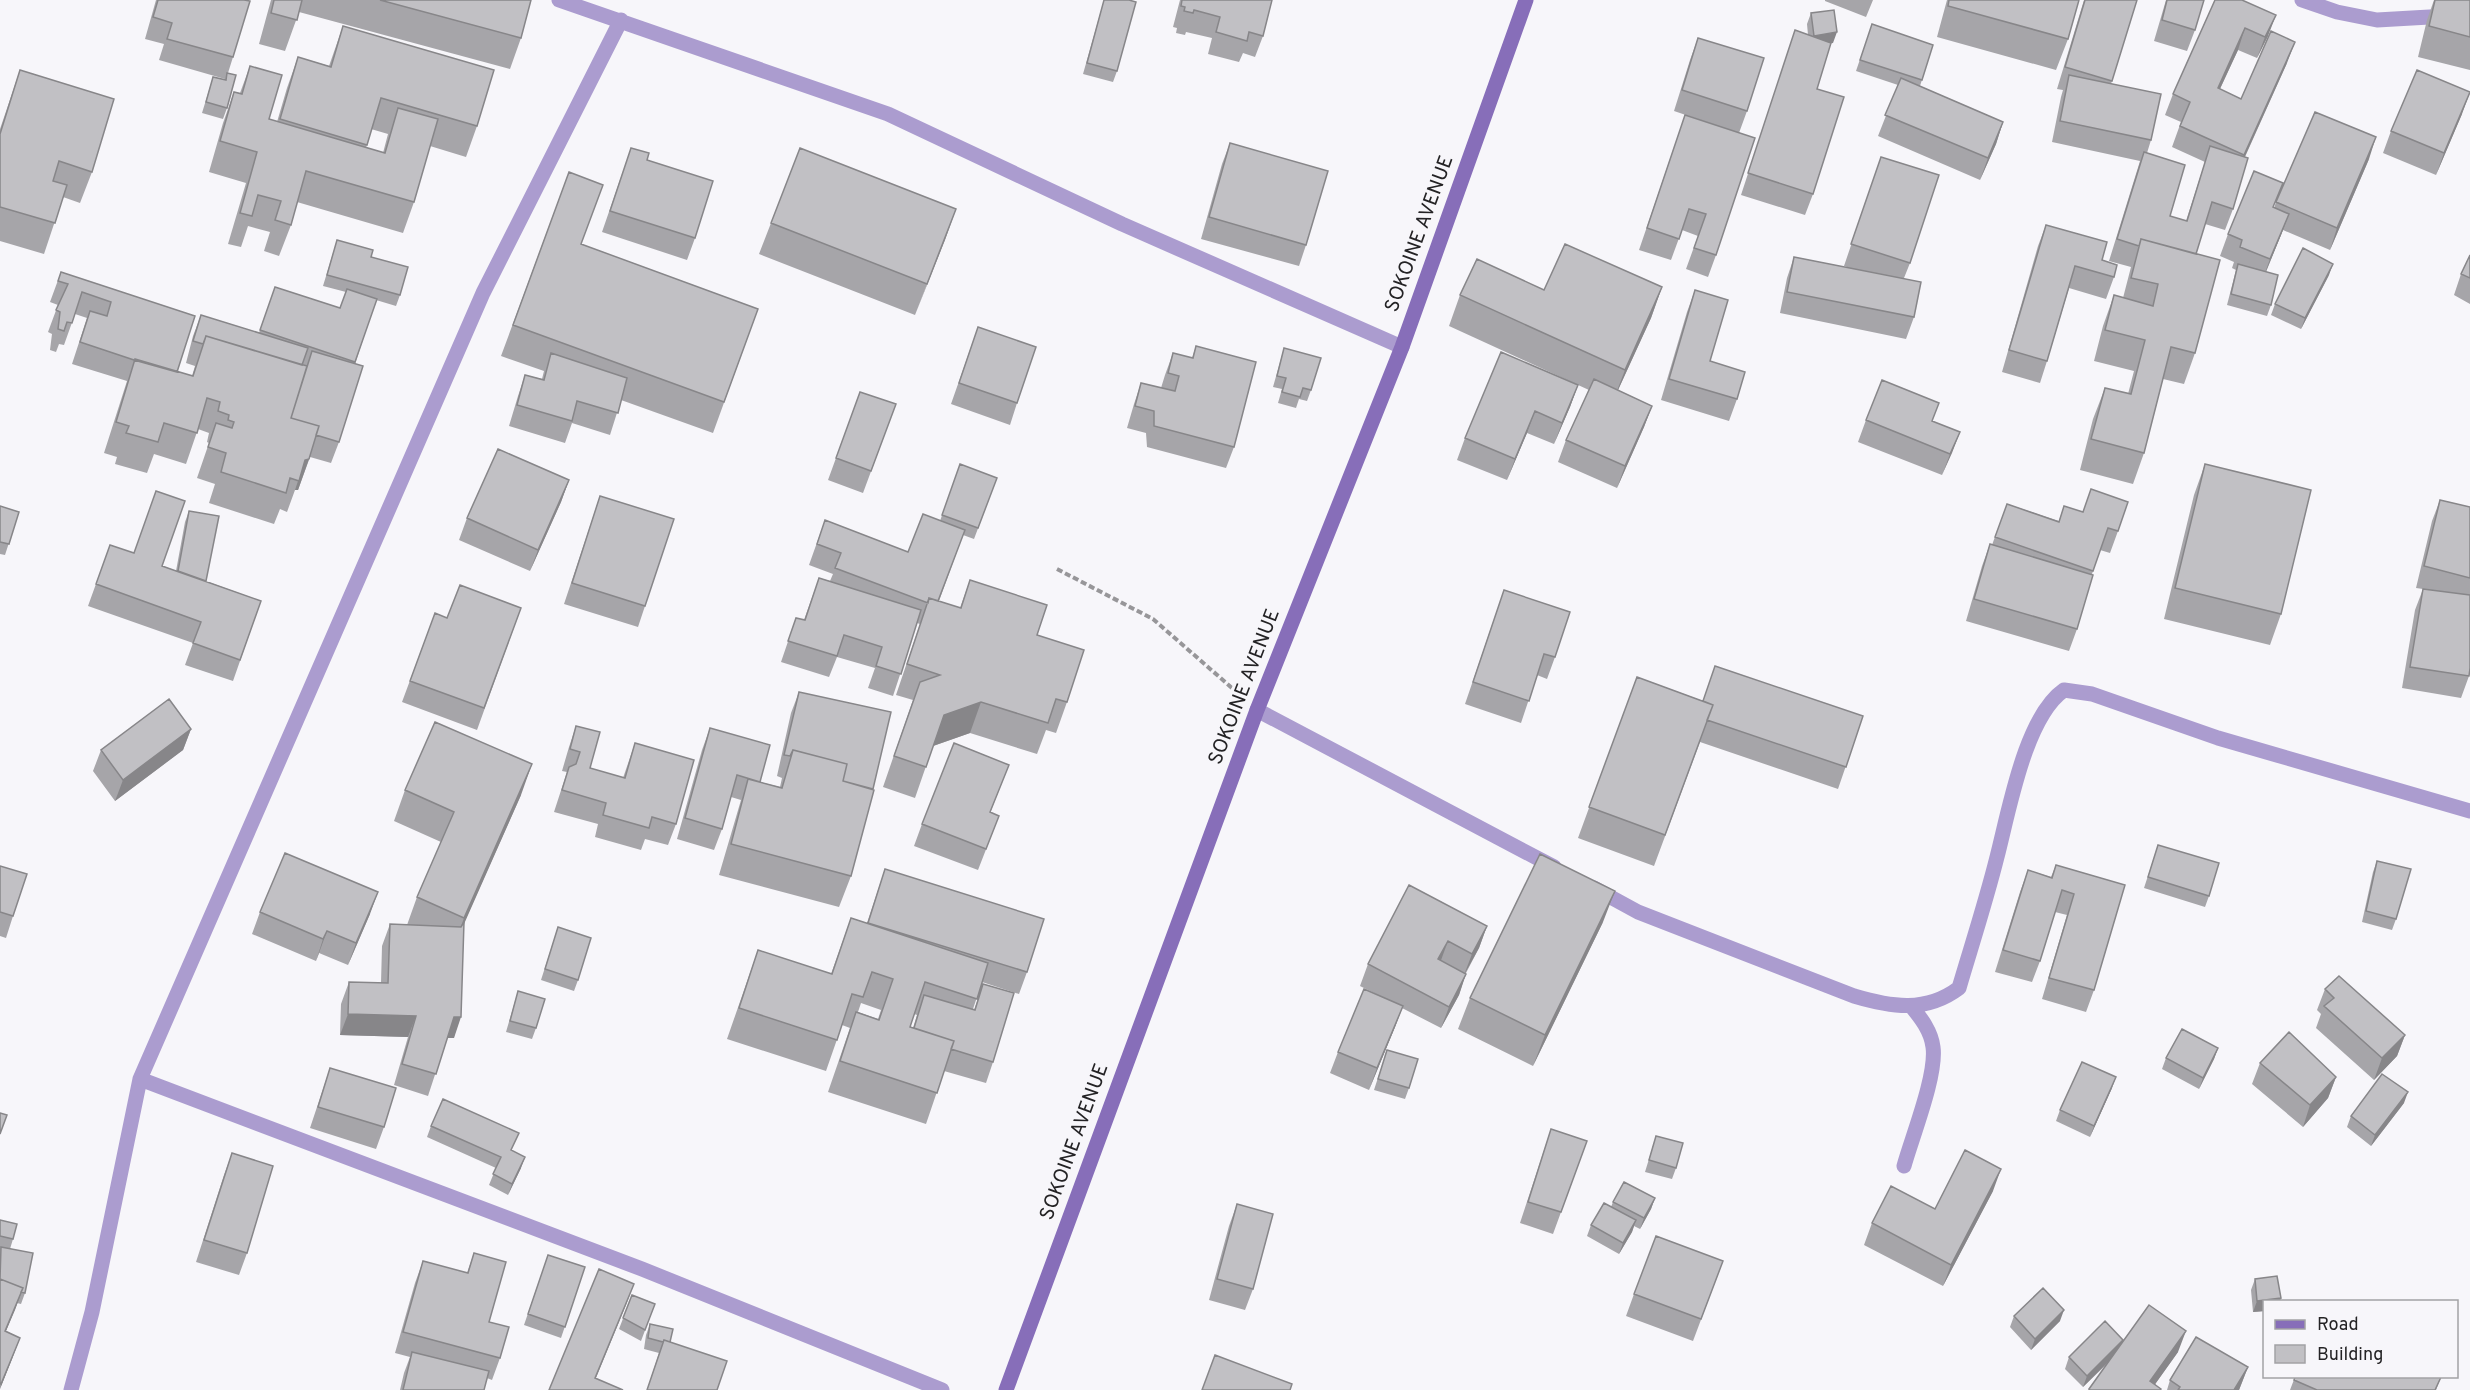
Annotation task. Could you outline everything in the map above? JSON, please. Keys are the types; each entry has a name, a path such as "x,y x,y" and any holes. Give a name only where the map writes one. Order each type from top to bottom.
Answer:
{"street":[{"path":"559,0 888,114 1122,224 1402,347"},
{"name":"SOKOINE AVENUE","path":"1006,1390 1257,710 1402,347 1526,0"},
{"path":"2302,0 2337,12 2377,20 2456,16"},
{"path":"71,1390 92,1312 140,1079 483,292 621,20"},
{"path":"1257,710 1638,912 1854,996 1882,1004 1911,1006 1944,1000 1959,988 1997,857 2012,792 2038,722 2051,699 2064,690 2091,694 2218,738 2470,811"},
{"path":"1904,1166 1933,1061 1931,1039 1924,1022 1911,1006"},
{"path":"140,1079 642,1269 942,1390"}],"path":[{"path":"1057,569 1153,619 1257,710"}],"building":[{"path":"158,0 250,1 233,57 167,39 172,23 153,17"},
{"path":"274,0 302,0 297,20 271,13"},
{"path":"380,0 531,0 521,38"},
{"path":"1104,0 1136,2 1117,71 1087,63"},
{"path":"1182,0 1272,0 1263,36 1249,32 1247,41 1216,32 1220,17 1194,10 1193,13 1184,11 1185,7 1181,6"},
{"path":"1949,0 2079,0 2068,39 1948,6"},
{"path":"2085,0 2137,0 2112,81 2065,67"},
{"path":"2167,0 2204,0 2195,30 2162,20"},
{"path":"2215,0 2242,0 2276,15 2265,37 2245,28 2218,88 2241,99 2271,31 2295,42 2244,155 2180,126 2190,102 2173,94"},
{"path":"2435,0 2470,0 2470,37 2429,26"},
{"path":"1834,10 1837,32 1814,36 1811,13"},
{"path":"1872,24 1933,45 1922,80 1860,60"},
{"path":"343,26 494,70 477,126 381,98 367,145 280,119 298,57 331,67"},
{"path":"1795,30 1831,43 1817,89 1844,97 1813,194 1748,173"},
{"path":"1698,38 1764,58 1747,111 1682,90"},
{"path":"250,66 282,75 269,119 385,153 398,108 438,119 414,202 306,171 291,225 275,220 281,201 258,195 252,216 240,213 257,152 220,141 234,92 242,94"},
{"path":"20,70 114,99 92,172 59,161 53,181 67,185 55,223 0,207 0,134"},
{"path":"2417,70 2470,92 2444,153 2391,131"},
{"path":"227,73 236,75 227,108 206,102 213,77 226,80"},
{"path":"2069,75 2161,94 2151,140 2060,121"},
{"path":"1901,78 2003,122 1988,158 1885,115"},
{"path":"2315,112 2376,137 2337,228 2276,202"},
{"path":"1685,115 1755,138 1716,255 1694,248 1706,214 1689,209 1679,239 1647,228"},
{"path":"1230,143 1328,171 1306,245 1209,217"},
{"path":"2210,146 2248,158 2233,209 2212,202 2196,254 2141,239 2139,246 2117,239 2144,152 2185,165 2170,216 2187,221"},
{"path":"631,148 649,153 647,160 713,181 695,238 610,211"},
{"path":"800,148 956,209 927,284 771,223"},
{"path":"1881,157 1939,175 1910,263 1851,244"},
{"path":"2254,171 2283,183 2273,207 2289,214 2270,259 2240,247 2242,240 2228,234"},
{"path":"569,172 603,185 581,244 758,309 724,402 513,325"},
{"path":"2046,225 2107,242 2102,260 2117,265 2114,277 2075,266 2047,361 2009,350"},
{"path":"2141,239 2220,260 2195,353 2171,347 2144,453 2091,439 2105,388 2131,394 2145,340 2105,330 2114,295 2153,306 2158,284 2131,278"},
{"path":"337,240 373,250 371,257 408,267 400,295 327,275"},
{"path":"1565,244 1662,287 1625,370 1460,295 1477,259 1544,290"},
{"path":"2303,248 2333,264 2305,318 2275,304"},
{"path":"2470,255 2470,278 2461,274"},
{"path":"1794,257 1921,282 1914,317 1787,292"},
{"path":"2238,264 2278,275 2271,305 2231,294"},
{"path":"61,272 195,316 177,372 80,342 90,311 107,316 111,302 82,292 72,323 67,322 64,331 58,329 60,312 56,310 68,284 58,281"},
{"path":"275,287 340,308 347,289 377,299 355,362 260,330"},
{"path":"1695,290 1728,300 1710,361 1745,372 1737,399 1669,379"},
{"path":"201,315 308,348 302,365 206,336 203,344 193,341"},
{"path":"978,327 1036,347 1017,403 959,383"},
{"path":"206,336 307,366 291,418 319,426 309,459 305,460 299,481 290,478 286,493 221,472 226,453 208,447 216,423 232,428 234,422 228,420 229,415 218,411 220,402 207,398 197,433 164,423 158,442 126,433 129,426 116,422 135,359 193,376"},
{"path":"1196,346 1256,362 1234,447 1154,426 1154,411 1135,406 1141,383 1175,391 1179,376 1168,373 1173,353 1193,358"},
{"path":"1284,348 1321,358 1311,390 1303,388 1300,397 1282,392 1286,378 1277,376"},
{"path":"312,351 363,366 339,442 316,435 319,426 291,418"},
{"path":"1501,352 1578,385 1562,423 1535,411 1515,459 1465,438"},
{"path":"551,353 627,378 618,413 577,401 572,421 517,405 525,375 544,380"},
{"path":"1594,379 1652,406 1625,466 1566,440"},
{"path":"1882,380 1939,403 1932,421 1960,432 1950,454 1866,420"},
{"path":"860,392 896,404 871,471 836,458"},
{"path":"498,449 569,480 538,550 467,518"},
{"path":"960,464 997,478 978,528 942,515"},
{"path":"2205,464 2311,490 2281,614 2175,588"},
{"path":"2091,489 2128,502 2118,531 2108,528 2093,571 1995,537 2007,504 2059,522 2064,506 2083,512"},
{"path":"156,491 185,501 162,566 261,601 240,660 193,643 201,622 96,584 110,545 134,553"},
{"path":"600,496 674,519 645,606 572,583"},
{"path":"2440,500 2470,507 2470,578 2424,566"},
{"path":"0,506 19,512 9,544 0,542"},
{"path":"189,511 219,516 206,581 178,571"},
{"path":"923,514 965,530 938,601 929,598 928,603 835,568 841,553 817,544 825,520 908,552"},
{"path":"1990,544 2093,575 2077,629 1974,599"},
{"path":"819,578 921,610 901,674 876,666 882,647 844,635 837,656 788,641 796,618 805,620"},
{"path":"970,580 1047,605 1037,635 1084,650 1067,702 1056,699 1048,723 981,702 944,715 926,767 894,756 920,682 940,675 907,664 929,598 961,608"},
{"path":"460,585 521,608 484,708 410,681 435,613 447,618"},
{"path":"2423,589 2470,595 2469,676 2410,667"},
{"path":"1504,590 1570,612 1555,657 1544,654 1529,701 1473,682"},
{"path":"1715,666 1863,716 1846,767 1707,720 1713,705 1703,701"},
{"path":"1637,677 1713,705 1665,835 1589,807"},
{"path":"799,692 891,712 873,789 843,781 847,764 793,750 790,756 784,755"},
{"path":"169,699 191,729 123,780 101,750"},
{"path":"435,722 532,764 464,918 417,897 454,812 405,790"},
{"path":"576,726 600,732 590,768 625,778 635,743 694,760 676,824 652,817 649,828 603,815 606,803 562,790 569,767 576,764 580,752 570,749"},
{"path":"710,728 770,745 760,782 737,775 722,829 685,818"},
{"path":"954,743 1009,765 990,812 999,816 986,849 922,824"},
{"path":"793,750 847,764 843,781 874,790 851,876 731,844 748,779 782,788"},
{"path":"2158,845 2219,863 2209,896 2148,877"},
{"path":"285,853 378,892 356,943 327,931 323,939 260,912"},
{"path":"1540,854 1615,891 1545,1035 1470,998"},
{"path":"2377,861 2411,869 2396,919 2366,911"},
{"path":"2056,865 2125,885 2094,990 2049,978 2074,894 2062,890 2040,961 2003,950 2028,870 2052,878"},
{"path":"0,866 27,874 13,916 0,912"},
{"path":"885,869 1044,919 1027,972 868,923"},
{"path":"1409,885 1487,926 1472,954 1448,941 1438,959 1466,974 1449,1007 1368,964"},
{"path":"851,918 988,963 977,999 925,982 910,1027 954,1041 937,1093 840,1061 856,1012 879,1020 893,979 872,972 863,997 852,994 837,1040 739,1008 758,950 832,974"},
{"path":"464,922 461,1017 454,1017 436,1074 402,1064 416,1016 348,1014 349,982 388,983 390,924 461,927"},
{"path":"558,927 591,938 578,980 545,969"},
{"path":"2339,976 2405,1035 2382,1058 2324,1006 2334,998 2325,989"},
{"path":"983,984 1014,993 993,1062 951,1049 954,1041 914,1028 924,995 975,1010"},
{"path":"1364,989 1403,1006 1377,1068 1338,1052"},
{"path":"518,991 545,999 536,1028 510,1021"},
{"path":"2182,1029 2218,1048 2203,1078 2166,1058"},
{"path":"2289,1032 2336,1077 2310,1105 2260,1063"},
{"path":"1387,1050 1418,1059 1409,1088 1378,1079"},
{"path":"2082,1062 2116,1077 2094,1126 2060,1110"},
{"path":"330,1068 396,1088 384,1127 318,1107"},
{"path":"2382,1074 2408,1092 2375,1135 2351,1116"},
{"path":"443,1099 519,1133 511,1150 525,1157 512,1184 493,1174 501,1157 431,1126"},
{"path":"0,1113 7,1115 0,1134"},
{"path":"1551,1129 1587,1141 1561,1212 1528,1202"},
{"path":"1656,1136 1683,1143 1676,1168 1649,1160"},
{"path":"1965,1150 2001,1169 1951,1265 1872,1223 1891,1186 1935,1209"},
{"path":"232,1153 273,1166 247,1253 204,1240"},
{"path":"1624,1182 1655,1198 1644,1218 1613,1202"},
{"path":"1604,1203 1636,1220 1623,1243 1591,1225"},
{"path":"1237,1204 1273,1214 1253,1289 1217,1279"},
{"path":"0,1220 17,1224 13,1239 0,1236"},
{"path":"1656,1236 1723,1261 1701,1319 1634,1294"},
{"path":"1,1247 33,1253 25,1293 21,1292 23,1288 0,1279"},
{"path":"474,1253 506,1262 489,1322 509,1327 500,1358 403,1332 423,1261 468,1273"},
{"path":"548,1255 585,1267 565,1327 528,1314"},
{"path":"599,1269 634,1284 595,1378 623,1390 549,1390"},
{"path":"2277,1276 2281,1298 2257,1301 2255,1279"},
{"path":"0,1279 23,1288 5,1331 20,1338 1,1384 0,1384"},
{"path":"2043,1288 2064,1310 2035,1339 2014,1316"},
{"path":"632,1295 655,1304 645,1330 623,1318"},
{"path":"2149,1305 2186,1331 2150,1381 2161,1389 2090,1390 2089,1389"},
{"path":"2105,1321 2123,1340 2087,1376 2069,1357"},
{"path":"650,1324 673,1329 670,1342 648,1338"},
{"path":"2196,1337 2248,1367 2234,1390 2178,1390 2180,1387 2170,1380"},
{"path":"664,1340 727,1361 717,1390 647,1390"},
{"path":"412,1352 489,1371 484,1390 403,1390"},
{"path":"1215,1355 1292,1384 1290,1390 1202,1390"},
{"path":"2295,1378 2441,1378 2435,1390 2317,1390 2294,1380"}]}
